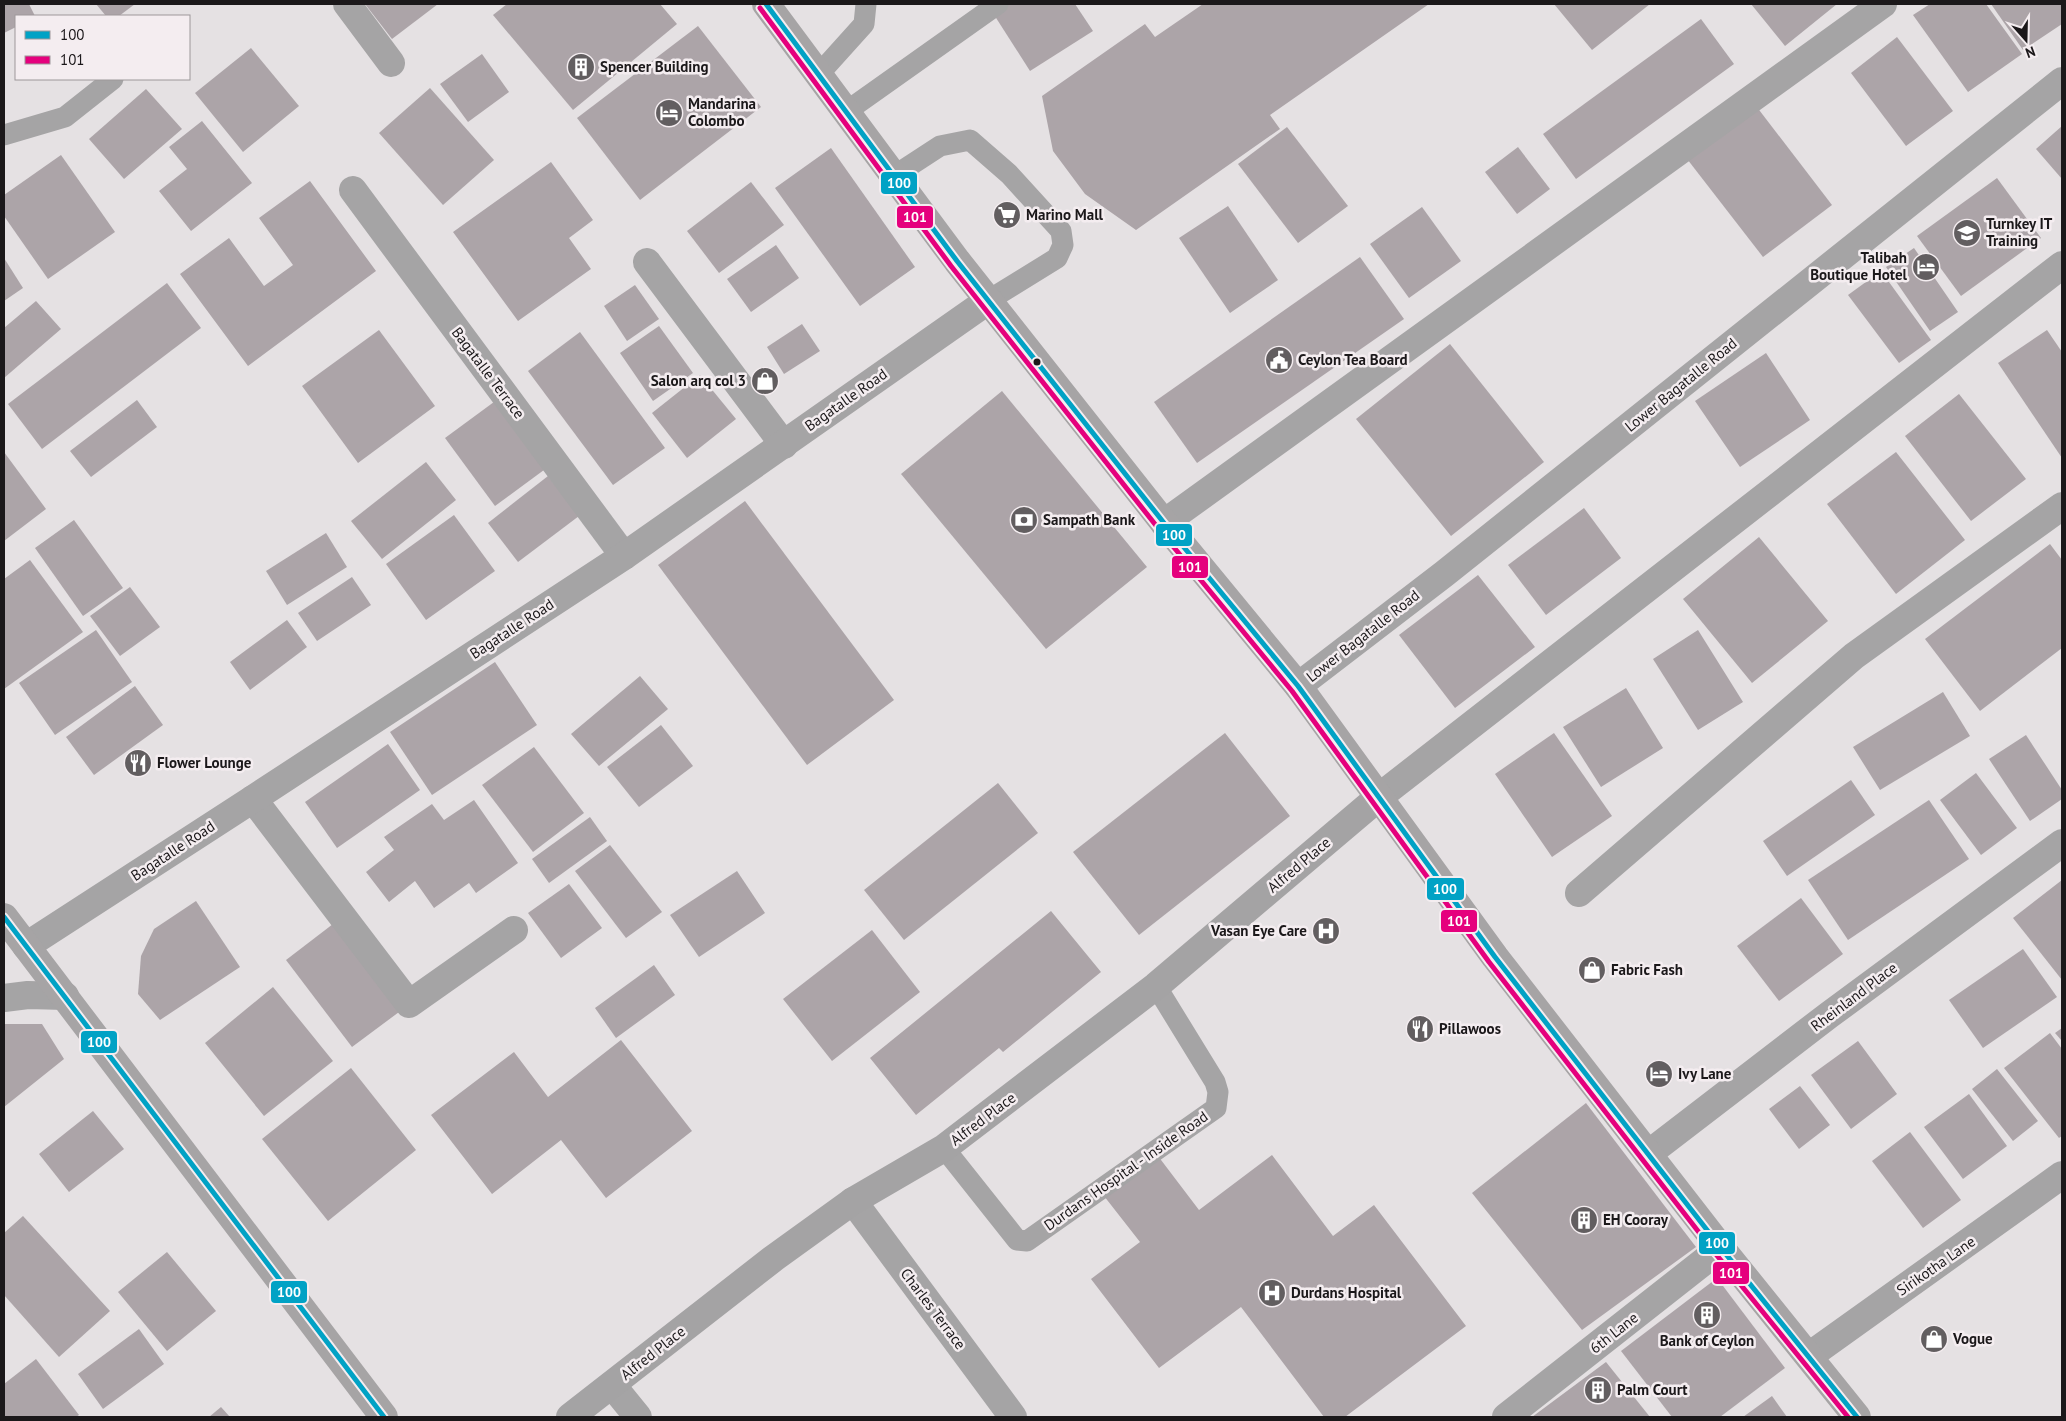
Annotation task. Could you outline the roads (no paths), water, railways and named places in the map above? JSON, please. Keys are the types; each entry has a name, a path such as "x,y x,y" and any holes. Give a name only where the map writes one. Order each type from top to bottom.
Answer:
{"highway":[{"path":"766,4 989,300 1164,523 1298,686 1495,957 1721,1248 1857,1417"},
{"path":"4,917 384,1417"}],"main road":[{"name":"Alfred Place","path":"570,1417 774,1258 853,1201 944,1148 1156,986 1379,797"}],"street":[{"path":"347,4 391,63"},
{"path":"1164,523 1883,4"},
{"name":"Lower Bagatalle Road","path":"1298,686 1451,568 2062,80"},
{"name":"Bagatalle Terrace","path":"353,190 624,556"},
{"path":"647,262 784,445"},
{"path":"1379,797 2062,265"},
{"name":"Bagatalle Road","path":"26,946 624,556 989,300"},
{"path":"1579,893 1854,656 2062,506"},
{"path":"253,799 410,1004 514,930"},
{"name":"Rheinland Place","path":"1648,1154 1830,1015 2062,843"},
{"path":"4,998 28,995 65,996"},
{"name":"Sirikotha Lane","path":"1809,1356 2062,1175"},
{"name":"Charles Terrace","path":"853,1201 1013,1417"},
{"name":"6th Lane","path":"1506,1417 1721,1248"},
{"path":"612,1385 638,1417"}],"lane":[{"path":"819,74 864,24 866,4"},
{"path":"847,111 998,4"},
{"path":"4,135 65,117 112,80"},
{"path":"894,176 940,146 970,140 1009,174 1061,231 1063,245 1058,258 989,300"},
{"name":"Durdans Hospital - Inside Road","path":"944,1148 1017,1240 1027,1241 1216,1108 1218,1092 1215,1082 1156,986"}],"place":[{"name":"Spencer Building","path":"581,67"},
{"name":"Mandarina Colombo","path":"669,113"},
{"name":"Marino Mall","path":"1007,215"},
{"name":"Turnkey IT Training","path":"1967,233"},
{"name":"Talibah Boutique Hotel","path":"1926,267"},
{"name":"Ceylon Tea Board","path":"1279,360"},
{"name":"Salon arq col 3","path":"765,381"},
{"name":"Sampath Bank","path":"1024,520"},
{"name":"Flower Lounge","path":"138,763"},
{"name":"Vasan Eye Care","path":"1326,931"},
{"name":"Fabric Fash","path":"1592,970"},
{"name":"Pillawoos","path":"1420,1029"},
{"name":"Ivy Lane","path":"1659,1074"},
{"name":"EH Cooray","path":"1584,1220"},
{"name":"Durdans Hospital","path":"1272,1293"},
{"name":"Bank of Ceylon","path":"1707,1315"},
{"name":"Vogue","path":"1934,1339"},
{"name":"Palm Court","path":"1598,1390"}]}
